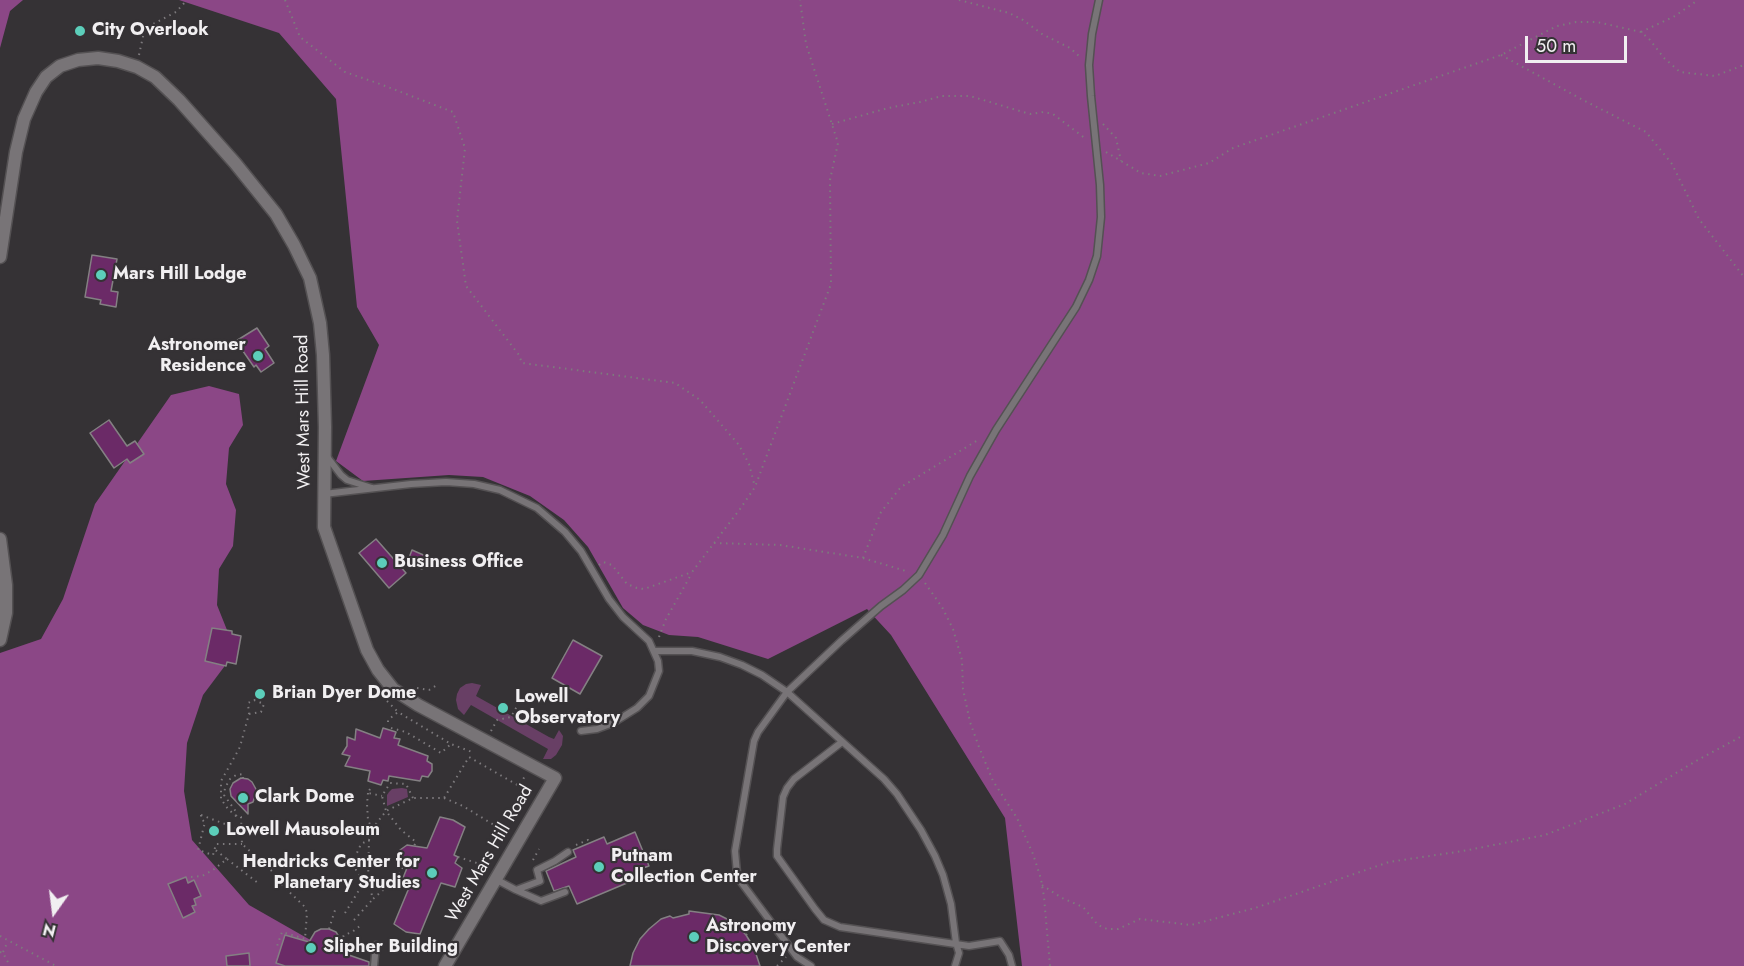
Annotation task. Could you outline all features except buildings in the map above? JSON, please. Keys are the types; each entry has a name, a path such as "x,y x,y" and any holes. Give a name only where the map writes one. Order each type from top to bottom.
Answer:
{"street":[{"name":"West Mars Hill Road","path":"0,256 16,152 24,119 36,92 46,77 60,66 78,60 98,58 137,67 155,77 179,99 269,206 294,245 310,278 320,323 323,355 324,527 367,650 378,670 393,689 418,705 555,778 494,875 446,966"},
{"path":"0,539 6,585 6,613 0,640"}],"lane":[{"path":"811,966 797,957 741,882 737,873 739,827 754,741 758,732 788,692 841,641 919,575 943,535 970,477 996,430 1076,307 1089,280 1097,256 1101,217 1089,65 1099,0"},
{"path":"324,449 329,460 341,475 354,483 375,489"},
{"path":"324,494 446,482 474,484 500,490 537,508 565,532 582,551 609,599 623,617 650,641 658,661 659,671 649,696 637,708 613,723 581,732"},
{"path":"654,651 692,651 720,657 762,675 788,692 884,779 897,794 935,856 943,875 951,904 959,953 955,966"},
{"path":"842,742 794,779 783,797 777,856 815,909 824,920 840,927 969,946 1000,941 1009,955 1012,966"},
{"path":"516,890 540,881 537,870 568,852"},
{"path":"494,875 516,890 542,901 565,892"},
{"path":"374,966 376,945"}],"path":[{"path":"137,67 144,32 153,24 176,12 187,0"},
{"path":"285,0 300,37 345,72 453,112 465,148 457,221 466,286 519,355 522,363 675,383 700,400 739,445 749,464 755,487"},
{"path":"654,651 666,619 692,572 755,487 831,284 830,180 838,143 806,44 800,0"},
{"path":"959,0 1023,20 1042,34 1070,48 1089,65"},
{"path":"1641,32 1675,16 1698,0"},
{"path":"832,124 942,96 970,96 1023,112 1053,114 1096,146 1121,161 1141,172 1160,176 1209,163 1233,148 1501,55 1557,26 1576,22 1597,22 1641,32 1680,72 1715,76 1744,65"},
{"path":"1501,55 1646,132 1672,164 1699,219 1744,276"},
{"path":"1092,111 1116,138 1121,161"},
{"path":"863,558 881,512 901,487 996,430"},
{"path":"714,543 780,545 863,558 919,575 942,607 953,629 962,660 963,689 970,722 993,781 1021,827 1033,854 1042,885 1050,966"},
{"path":"591,568 603,562 612,566 627,584 645,590 692,572"},
{"path":"411,684 424,690 437,685"},
{"path":"236,816 221,798 221,781 239,749 249,714 248,703 250,700 264,704 261,712 249,714"},
{"path":"491,730 497,720 511,717 518,706"},
{"path":"388,722 398,712 452,744 472,752"},
{"path":"391,728 406,732 441,753 452,744"},
{"path":"1042,885 1062,898 1083,907 1098,925 1107,929 1118,929 1140,919 1191,926 1255,908 1389,861 1463,851 1545,835 1625,804 1696,760 1744,735"},
{"path":"444,798 477,745"},
{"path":"470,757 519,786 526,774"},
{"path":"481,764 485,757"},
{"path":"236,816 237,813 224,795 225,788 227,782 236,775 243,774 243,778"},
{"path":"412,798 406,784 390,783 382,796 386,811 401,830 416,842 414,846"},
{"path":"370,789 367,804 368,820 372,829"},
{"path":"368,793 382,796"},
{"path":"345,913 366,881 372,829 386,811 412,798 444,798 463,806 513,837"},
{"path":"241,830 201,815 201,819 205,822 198,850 213,855 216,844 242,844 273,872 281,884 305,907 307,913 305,939 282,932 276,949"},
{"path":"236,816 242,815 242,844"},
{"path":"369,840 361,844 356,855 356,870 366,881 373,899"},
{"path":"214,849 258,883"},
{"path":"530,865 539,849"},
{"path":"458,856 480,864 494,875"},
{"path":"191,877 202,876 227,859"},
{"path":"354,920 398,877 403,866"},
{"path":"329,928 336,907"},
{"path":"746,935 762,922"},
{"path":"344,954 342,939 344,935 360,926"},
{"path":"0,936 56,966"},
{"path":"8,940 1,952 10,966"},
{"path":"777,966 786,957"}],"shaded area":[{"path":"0,0 23,0 10,11 0,48"},
{"path":"179,0 1744,0 1744,966 1022,966 1005,818 891,635 867,609 768,659 698,637 669,635 643,625 623,608 588,547 564,520 530,496 483,477 449,475 363,481 336,461 379,345 357,307 336,99 279,33"},
{"path":"209,386 239,394 243,425 229,448 226,484 236,510 233,546 219,569 217,605 227,630 224,667 203,695 187,743 184,791 192,840 249,905 356,966 0,966 0,653 41,639 63,599 95,504 171,395"},
{"path":"472,683 481,685 476,696 549,737 554,739 559,730 563,736 562,745 556,755 551,759 543,759 548,749 471,705 464,715 458,709 457,694 460,688"},
{"path":"392,789 407,789 408,797 387,806 389,792"}],"place":[{"name":"City Overlook","path":"80,31"},
{"name":"Mars Hill Lodge","path":"101,275"},
{"name":"Astronomer Residence","path":"258,356"},
{"name":"Business Office","path":"382,563"},
{"name":"Brian Dyer Dome","path":"260,694"},
{"name":"Lowell Observatory","path":"503,708"},
{"name":"Clark Dome","path":"243,798"},
{"name":"Lowell Mausoleum","path":"214,831"},
{"name":"Putnam Collection Center","path":"599,867"},
{"name":"Hendricks Center for Planetary Studies","path":"432,873"},
{"name":"Astronomy Discovery Center","path":"694,937"},
{"name":"Slipher Building","path":"311,948"}]}
